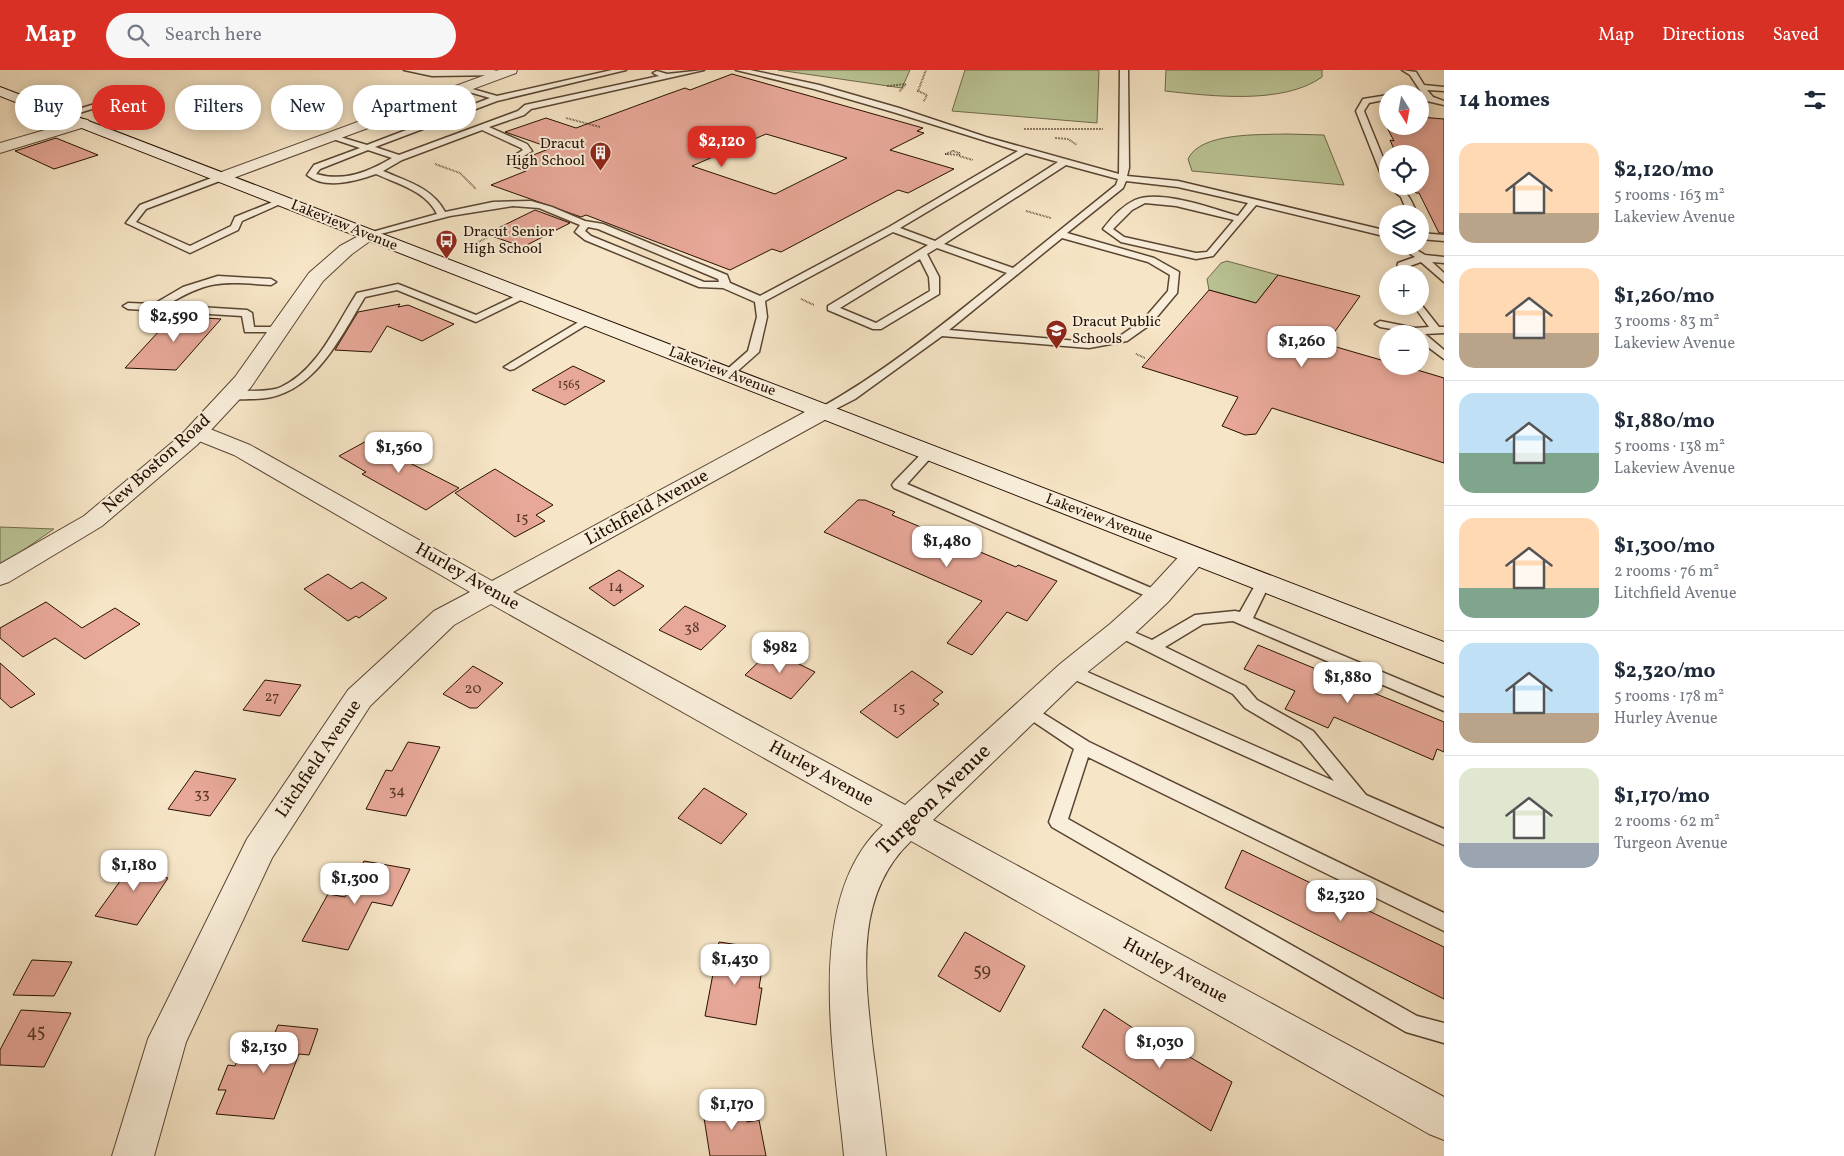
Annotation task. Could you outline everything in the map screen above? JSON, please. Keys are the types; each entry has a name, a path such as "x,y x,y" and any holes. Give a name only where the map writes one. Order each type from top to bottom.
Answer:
{"street":[{"path":"473,85 508,71"},
{"name":"Lakeview Avenue","path":"0,91 15,97"},
{"path":"0,148 83,123"},
{"name":"Lakeview Avenue","path":"83,123 368,236 824,411 1444,653"},
{"path":"222,177 353,129"},
{"name":"New Boston Road","path":"0,576 93,522 197,432 244,382 316,277 346,250 368,236"},
{"name":"Litchfield Avenue","path":"133,1156 167,1039 259,849 359,698 444,618 824,411"},
{"name":"Hurley Avenue","path":"197,432 242,450 493,593 1444,1119"},
{"name":"Turgeon Avenue","path":"866,1156 847,978 847,945 852,919 868,868 883,846 907,823 1070,671 1120,631 1158,596 1194,556"}],"lane":[{"path":"408,70 429,75 508,71"},
{"path":"520,105 521,113 399,158 376,172 349,180 327,181 311,175 317,167 497,98 622,70"},
{"path":"649,70 668,76"},
{"path":"476,91 520,105 700,70"},
{"path":"740,70 816,87 1024,151 1123,178 1178,184 1379,233"},
{"path":"824,411 852,396 939,332 1012,271 1120,186 1125,168 1124,70"},
{"path":"1406,70 1413,74 1419,85"},
{"path":"1429,91 1444,89"},
{"path":"1379,98 1366,102 1360,111 1379,159"},
{"path":"1429,98 1444,103"},
{"path":"482,127 524,146 528,151 516,157"},
{"path":"333,136 399,158"},
{"path":"760,300 892,229 1024,151"},
{"path":"832,308 978,220 1064,162"},
{"path":"376,172 417,189 435,200 443,216"},
{"path":"222,177 144,207 131,223 190,250 235,228 238,219 283,201"},
{"path":"1240,219 1170,202 1144,199 1123,212 1108,229 1121,239 1196,256 1210,254 1240,219 1254,202"},
{"path":"368,236 443,216 506,204 530,204 549,207 585,225 600,226 723,277 725,284"},
{"path":"585,225 580,232 588,238 703,285 725,284 760,300"},
{"path":"892,229 1012,271"},
{"path":"939,332 1089,344 1123,339 1147,322 1173,291 1175,274 1151,260 1060,234"},
{"path":"1429,237 1444,238"},
{"path":"832,308 877,327 935,292 934,277 922,254"},
{"path":"1418,255 1444,279"},
{"path":"1402,265 1423,258 1444,260"},
{"path":"157,307 186,289 218,279 271,282"},
{"path":"231,395 269,395 295,385 310,372 361,296 398,287 476,319 524,296"},
{"path":"728,374 753,352 762,317 760,300"},
{"path":"128,306 247,313 249,330 280,330"},
{"path":"1427,315 1440,330"},
{"path":"510,367 587,320"},
{"path":"1380,324 1384,325"},
{"path":"1429,343 1444,356"},
{"path":"928,453 899,485 1158,596"},
{"path":"1244,620 1263,583"},
{"path":"1153,647 1200,619 1234,616 1444,705"},
{"path":"1120,631 1239,690 1251,704 1307,736 1362,801"},
{"path":"1070,671 1444,837"},
{"path":"1028,710 1083,747 1444,922"},
{"path":"1083,747 1058,822 1413,1025 1444,1033"}],"path":[{"path":"923,104 927,95 918,91 926,70"},
{"path":"1017,128 1062,130 1109,128"},
{"path":"1062,130 1063,138"},
{"path":"959,156 958,152 946,153 950,156 959,156 973,160"},
{"path":"435,164 460,173 481,192"},
{"path":"1018,208 1056,220"},
{"path":"464,250 488,237"},
{"path":"796,297 814,305 832,308"}],"green space":[{"path":"778,70 910,70 902,88"},
{"path":"965,70 1099,70 1097,123 952,111"},
{"path":"1166,70 1322,70 1322,77 1306,86 1287,92 1267,95 1225,96 1165,91"},
{"path":"1247,135 1324,135 1344,185 1192,171 1188,159 1195,150 1217,139"},
{"path":"1227,261 1278,275 1256,303 1209,290 1207,279 1221,263"},
{"path":"0,527 54,529 0,566"}],"building":[{"name":"Dracut High School","path":"732,74 923,128 917,131 924,133 890,150 954,169 908,193 898,190 781,252 772,249 730,270 586,215 581,217 491,185 526,171 508,165 551,148 505,132 546,118 576,128 685,88 690,90","holes":["766,134 847,158 775,194 692,166"]},
{"path":"1429,118 1444,119 1444,233 1439,233 1429,213 1429,205 1425,205 1420,195 1429,195 1429,145 1392,145 1390,140 1394,141 1391,135 1429,135"},
{"path":"56,138 98,155 54,169 15,151"},
{"path":"535,210 570,223 523,247 486,234"},
{"path":"1278,275 1360,296 1326,344 1379,359 1379,375 1429,374 1444,378 1444,463 1272,408 1256,434 1245,435 1222,426 1238,397 1142,367 1209,290 1256,303"},
{"path":"400,304 398,307 408,305 454,324 422,341 387,326 371,352 335,350 358,312"},
{"path":"173,316 221,319 176,370 125,368"},
{"path":"573,366 605,381 565,405 532,390"},
{"path":"372,438 409,457 404,460 459,488 426,510 362,474 366,472 339,456"},
{"path":"495,469 553,505 536,515 545,521 515,537 455,493"},
{"path":"858,500 865,500 895,512 892,515 1016,567 1018,565 1057,581 1027,621 1007,612 972,655 947,643 982,601 824,532"},
{"path":"619,570 644,586 614,606 589,588"},
{"path":"328,574 351,589 362,582 387,598 359,618 356,616 348,621 304,589"},
{"path":"46,602 82,628 115,608 140,624 85,659 55,638 23,657 0,638 0,628"},
{"path":"685,606 726,626 701,650 659,630"},
{"path":"1258,645 1444,722 1444,752 1437,749 1433,760 1334,717 1328,728 1285,709 1295,691 1244,669"},
{"path":"771,650 815,672 791,699 745,675"},
{"path":"0,663 35,694 11,708 0,698"},
{"path":"473,666 503,683 477,708 470,708 443,694"},
{"path":"912,671 943,692 933,700 939,704 897,738 860,712"},
{"path":"265,680 301,685 280,716 243,710"},
{"path":"408,742 440,747 406,816 366,809 386,770 392,771"},
{"path":"195,771 236,779 210,816 168,809"},
{"path":"704,788 747,814 721,844 678,818"},
{"path":"1242,850 1444,947 1444,999 1225,888"},
{"path":"139,855 165,860 154,875 168,878 137,925 95,916"},
{"path":"364,861 410,869 392,906 372,902 348,950 302,941 328,894 345,897"},
{"path":"965,932 1025,966 1000,1012 938,976"},
{"path":"719,942 746,946 744,961 763,963 759,988 762,988 756,1025 705,1016"},
{"path":"32,960 72,962 54,996 13,995"},
{"path":"1104,1009 1159,1045 1161,1040 1232,1082 1211,1131 1082,1047"},
{"path":"21,1010 71,1013 44,1067 0,1065 0,1050"},
{"path":"278,1025 318,1029 309,1055 299,1054 274,1119 216,1114 226,1090 218,1090 228,1065 235,1066 245,1043 270,1045"},
{"path":"735,1099 735,1106 745,1105 747,1122 759,1120 766,1156 710,1156 702,1105"}],"place":[{"name":"Dracut High School","path":"601,172"},
{"name":"Dracut Senior High School","path":"447,260"},
{"name":"Dracut Public Schools","path":"1056,350"}]}
